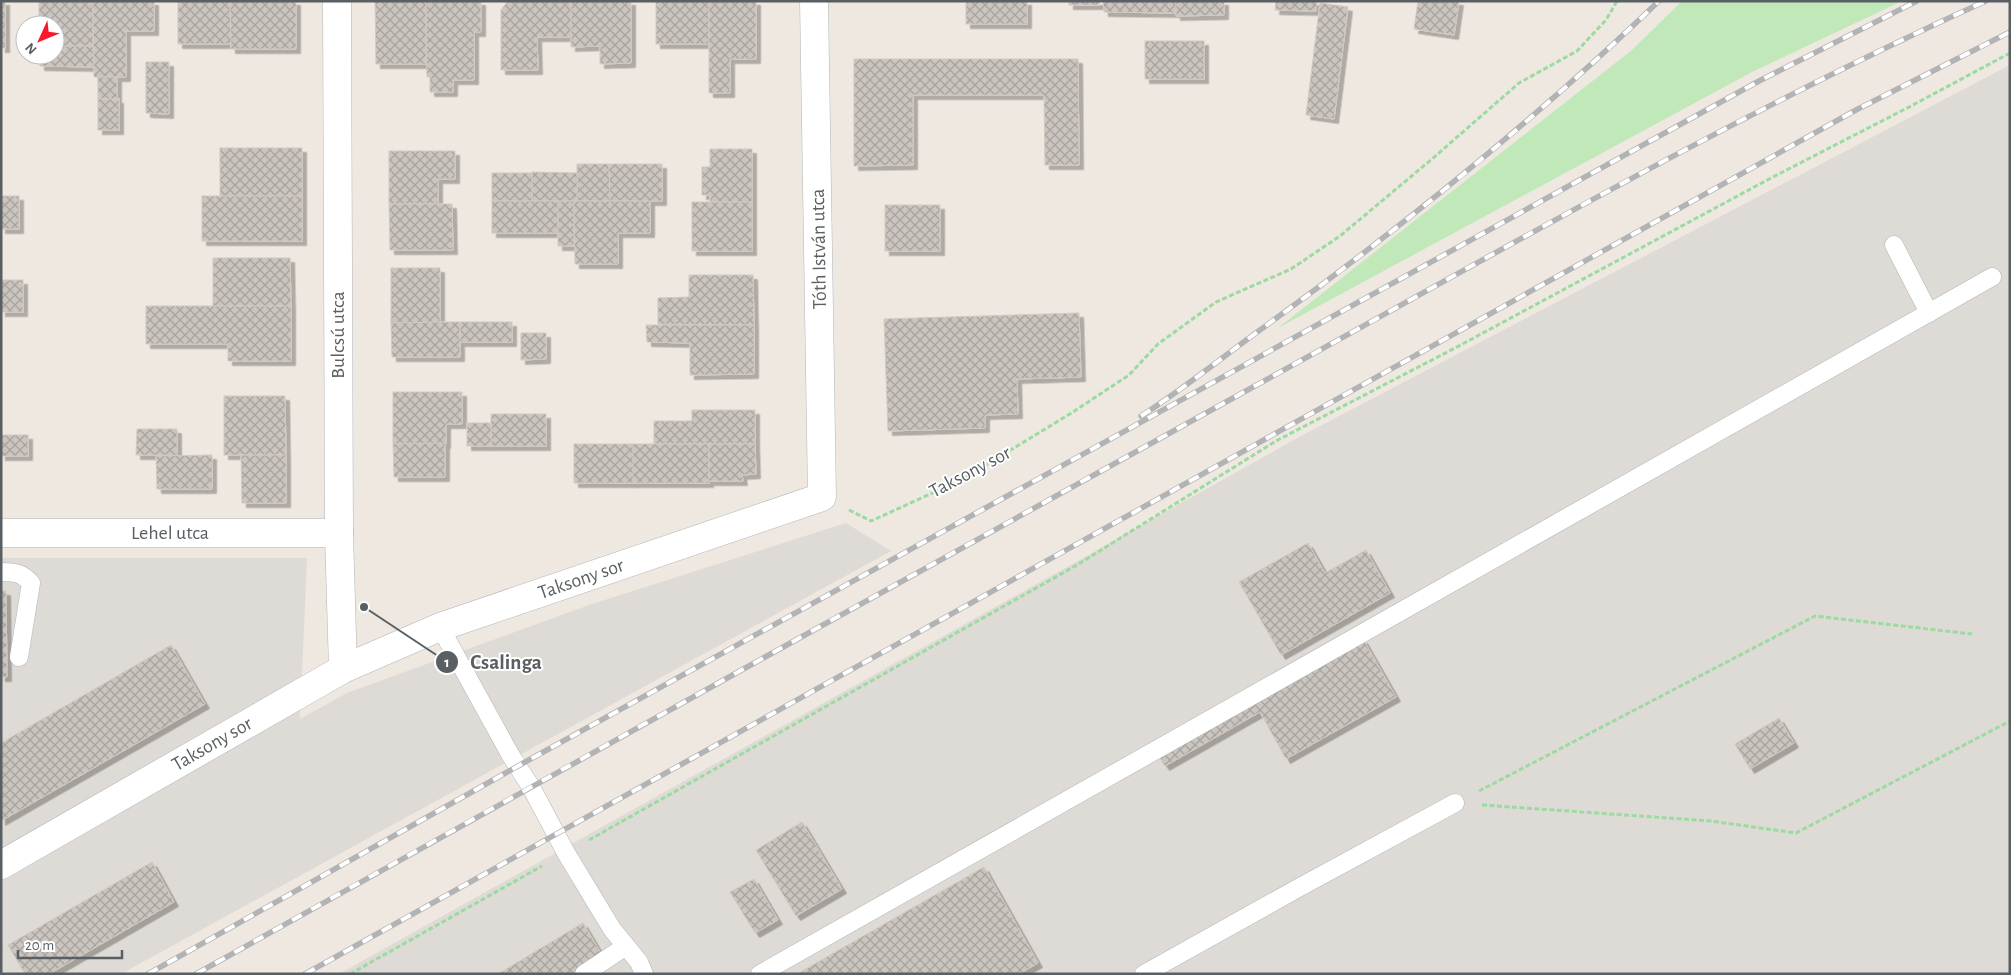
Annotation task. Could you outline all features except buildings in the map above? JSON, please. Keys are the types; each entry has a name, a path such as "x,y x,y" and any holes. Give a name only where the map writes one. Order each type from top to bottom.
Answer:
{"street":[{"name":"Bulcsú utca","path":"337,1 339,533 343,669"},
{"name":"Tóth István utca","path":"814,1 822,497"},
{"name":"Taksony sor","path":"1,865 343,669 440,627 822,497"},
{"name":"Lehel utca","path":"1,533 339,533"}],"lane":[{"path":"1894,245 1929,313"},
{"path":"760,974 1992,277"},
{"path":"1,572 18,572 24,575 31,583 19,657"},
{"path":"440,627 566,853 612,929 639,962 644,974"},
{"path":"1144,974 1300,886 1455,803"},
{"path":"584,974 626,946"}],"path":[{"name":"Taksony sor","path":"822,497 871,520 963,480 1073,412 1129,375 1158,344 1216,302 1290,269 1340,236 1519,83 1577,51 1606,20 1617,1"},
{"path":"350,974 1077,565 1276,441 1455,348 1770,178 2010,53"},
{"path":"1455,803 1815,616 1972,634"},
{"path":"1455,803 1711,821 1796,833 2010,721"}],"shaded area":[{"path":"2010,65 2010,974 339,974 1301,436"},
{"path":"846,523 891,551 121,974 1,974 1,558 307,558 300,719 347,693 592,604"}],"green space":[{"path":"1682,1 1902,1 1752,72 1278,328 1632,50"}],"railway":[{"path":"1141,416 1312,292 1465,173 1564,89 1659,1"},
{"path":"148,974 518,766 1759,81 1917,1"},
{"path":"196,974 1525,236 1799,91 1986,1"},
{"path":"305,974 1856,110 2010,32"}],"place":[{"name":"Csalinga","path":"364,607"}]}
